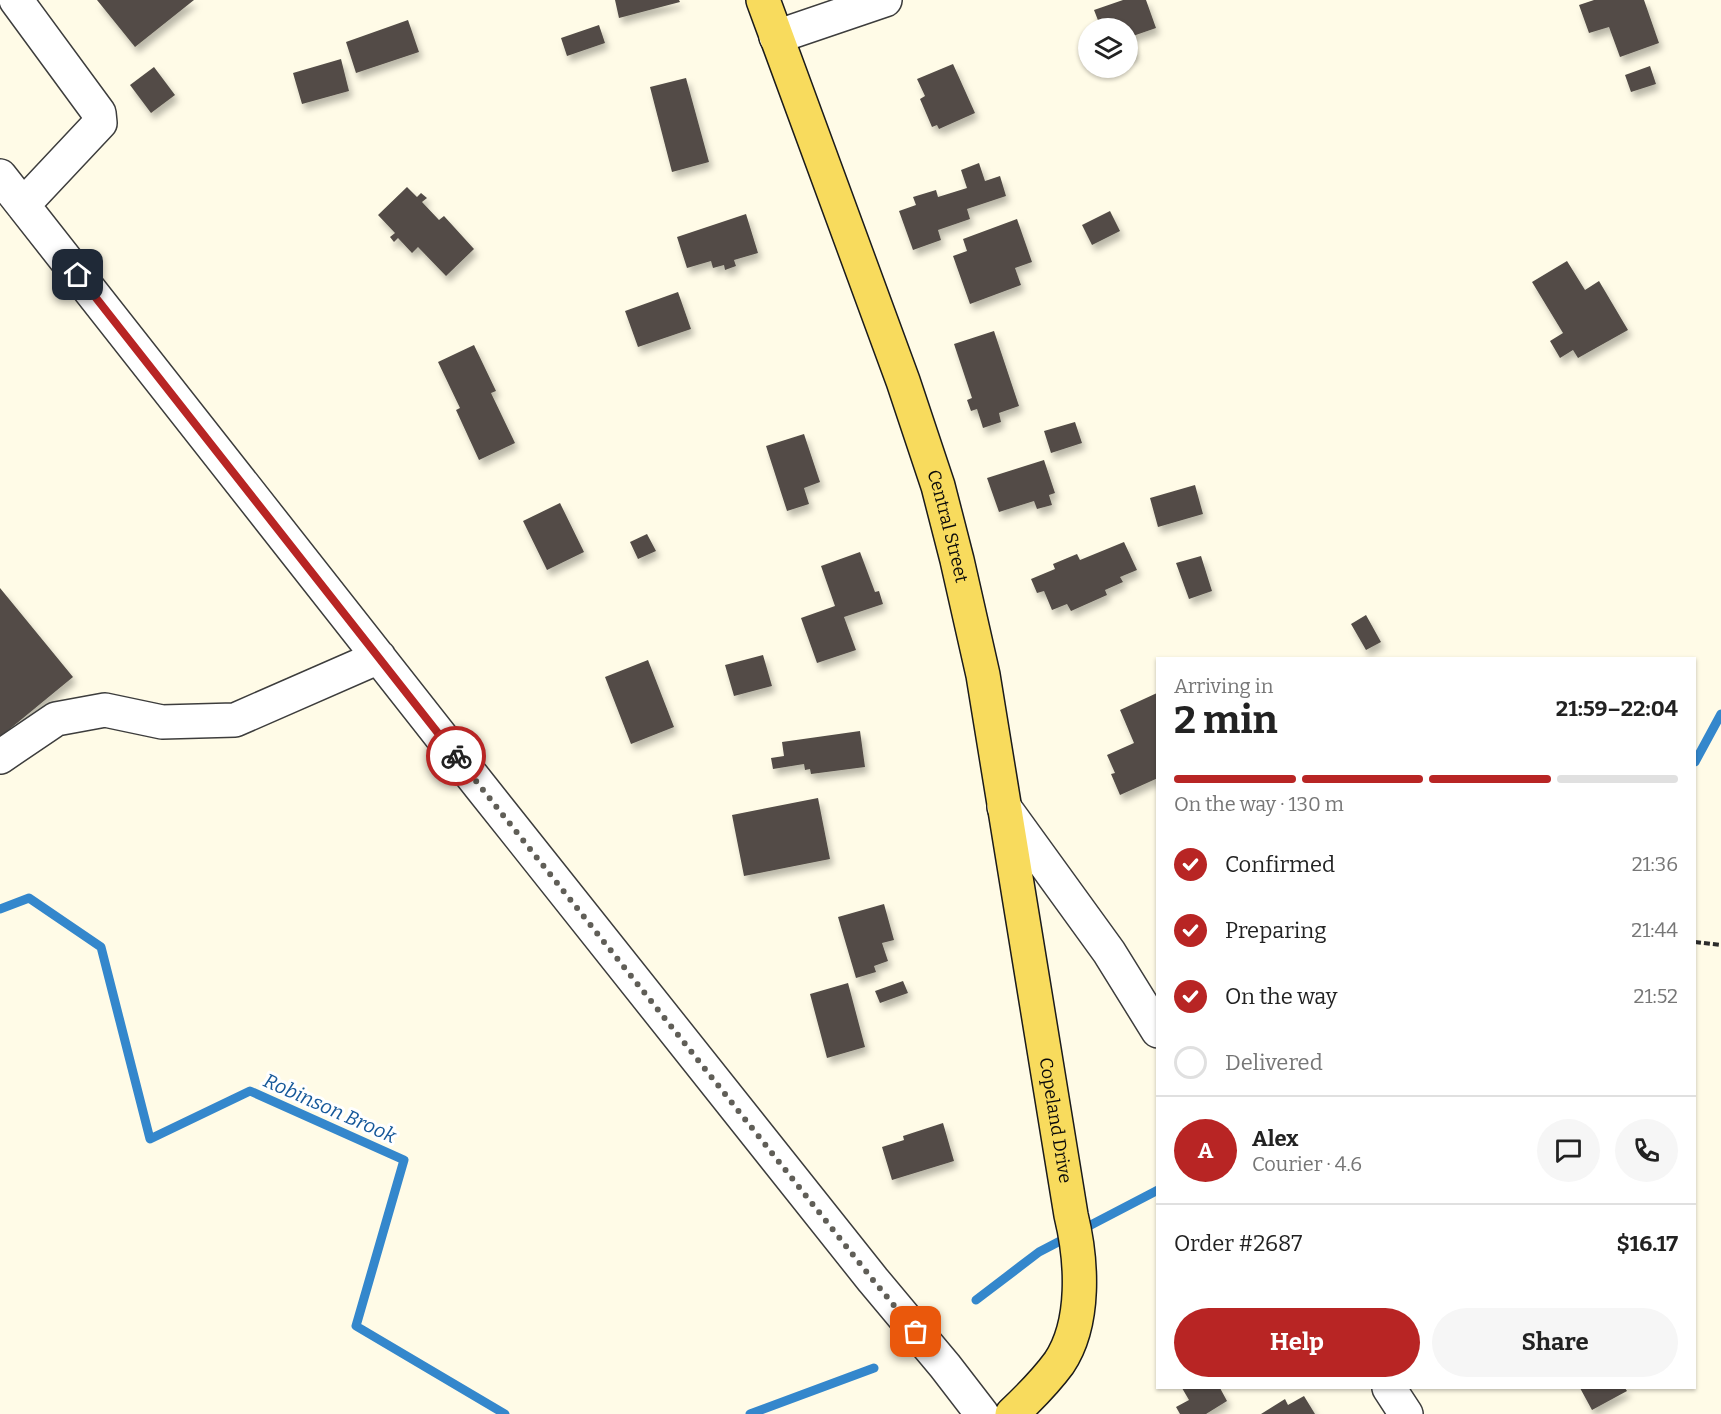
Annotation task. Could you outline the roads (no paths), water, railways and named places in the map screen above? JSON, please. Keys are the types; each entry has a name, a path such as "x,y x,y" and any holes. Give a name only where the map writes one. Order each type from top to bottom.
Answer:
{"main road":[{"name":"Central Street","path":"763,0 903,381 938,486 983,675 1004,807"},
{"name":"Copeland Drive","path":"1004,807 1080,1273 1073,1330 1060,1362 1035,1392 1012,1414"}],"street":[{"path":"16,0 99,113 100,119 100,123 22,205"},
{"path":"776,38 885,0"},
{"path":"0,176 873,1280 945,1366 974,1412"},
{"path":"0,757 56,719 105,710 162,722 235,720 379,657"},
{"name":"Central Street","path":"1004,807 1109,952 1156,1028"},
{"path":"1390,1389 1406,1414"}],"waterway":[{"name":"Robinson Brook","path":"1696,760 1721,714"},
{"name":"Robinson Brook","path":"0,909 29,898 101,947 150,1139 250,1091 404,1160 356,1326 505,1414"},
{"name":"Robinson Brook","path":"976,1300 1039,1252 1156,1191"},
{"name":"Robinson Brook","path":"750,1414 874,1368"}]}
